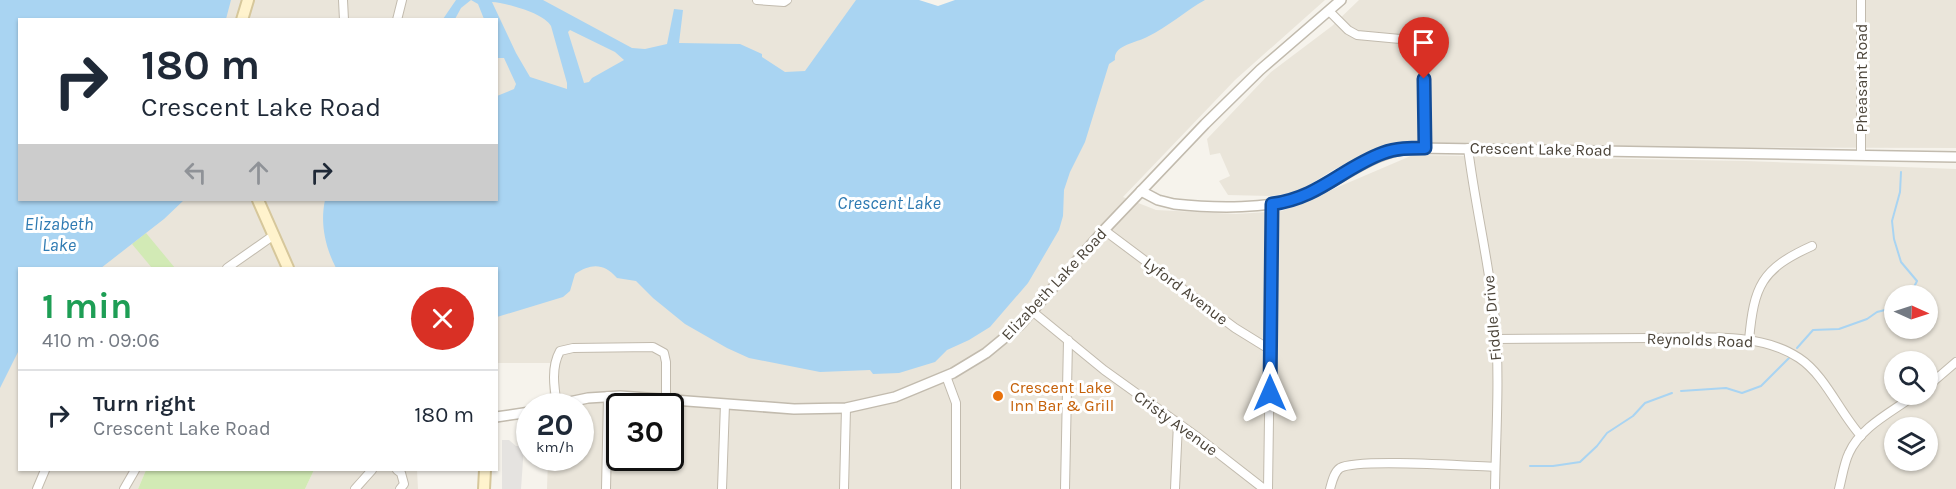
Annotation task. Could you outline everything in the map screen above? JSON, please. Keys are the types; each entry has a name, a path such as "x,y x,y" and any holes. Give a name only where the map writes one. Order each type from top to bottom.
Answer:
{"main road":[{"path":"243,18 248,0"},
{"path":"258,201 288,267"},
{"path":"484,489 485,471"}],"street":[{"path":"343,0 344,18"},
{"path":"398,18 402,0"},
{"path":"757,0 788,0"},
{"name":"Elizabeth Lake Road","path":"684,401 812,410 846,408 895,397 946,376 994,347 1032,311 1104,230 1246,84 1341,0"},
{"name":"Pheasant Road","path":"1861,0 1861,155"},
{"path":"1329,11 1352,33 1411,40 1418,42 1424,50 1425,148"},
{"name":"Crescent Lake Road","path":"1141,191 1158,200 1174,204 1272,204 1311,193 1381,154 1399,149 1468,148 1956,157"},
{"name":"Fiddle Drive","path":"1468,148 1491,286 1496,339 1495,489"},
{"path":"1266,489 1272,204"},
{"name":"Lyford Avenue","path":"1104,230 1235,328 1269,349"},
{"path":"228,267 274,235"},
{"path":"1749,340 1754,304 1760,284 1782,261 1812,246"},
{"name":"Cristy Avenue","path":"1032,311 1104,370 1266,489"},
{"name":"Reynolds Road","path":"1496,339 1704,338 1749,340 1771,344 1801,359 1816,374 1830,392 1846,420 1861,436"},
{"path":"1065,489 1068,340"},
{"path":"554,393 557,357 560,351 573,348 653,347 664,353 666,393"},
{"path":"1938,377 1956,362"},
{"path":"946,376 956,403 956,489"},
{"path":"722,489 725,404"},
{"path":"1839,489 1849,452 1872,425 1900,405"},
{"path":"844,489 846,408"},
{"path":"498,417 516,414"},
{"path":"1175,489 1178,423"},
{"path":"1330,489 1334,475 1339,469 1351,465 1495,467"},
{"path":"37,489 45,471"},
{"path":"124,489 134,471"},
{"path":"355,489 371,471"},
{"path":"398,471 404,484 400,489"},
{"path":"606,471 606,489"}],"shaded area":[{"path":"179,0 894,0 888,112 498,140 498,18 177,18"},
{"path":"1108,0 1325,0 1235,80 1123,197 1156,210 1236,214 1282,211 1413,155 1746,161 1956,169 1956,489 547,489 548,471 594,471 594,393 549,393 550,363 498,363 498,309 542,196"},
{"path":"1359,0 1956,0 1956,148 1384,146 1333,170 1298,192 1270,196 1228,195 1219,181 1230,176 1220,153 1210,155 1207,139 1271,72 1332,26"},
{"path":"89,201 339,201 394,267 22,267"},
{"path":"18,271 18,471 146,471 138,489 0,489 0,289"},
{"path":"502,440 509,440 516,446 516,471 522,471 521,489 502,489"},
{"path":"314,471 417,471 418,489 305,489"}],"green space":[{"path":"146,233 174,267 151,267 132,244"},
{"path":"146,471 314,471 305,489 138,489"}],"water":[{"name":"Elizabeth Lake","path":"0,0 231,0 226,18 18,18 18,201 183,201 164,219 102,267 18,267 18,352 0,388"},
{"path":"456,0 471,0 461,8 456,18 444,18"},
{"name":"Crescent Lake","path":"471,0 543,0 632,48 645,49 667,44 674,9 683,10 679,43 740,44 762,54 762,57 785,72 805,71 856,0 919,0 938,6 955,0 1205,0 1155,33 1121,48 1115,55 1115,60 1109,64 1085,142 1064,190 1063,216 1059,230 1028,283 990,327 947,350 935,362 899,373 873,374 870,370 820,372 749,358 685,324 636,281 617,278 597,266 586,268 575,274 570,291 563,297 498,317 498,267 336,267 324,235 325,201 498,201 498,96 514,89 516,84 504,58 498,58 498,18 484,18 478,4","holes":["492,2 507,4 541,17 551,26 567,89 530,77","570,30 615,52 624,60 584,83 568,32"]}],"waterway":[{"path":"1901,172 1900,192 1892,221 1894,239 1901,262 1917,281 1915,285"},
{"path":"1797,348 1813,330 1839,329 1884,310"},
{"path":"1681,391 1726,388 1742,393 1761,386 1789,358"},
{"path":"1530,466 1553,466 1580,462 1607,433 1633,416 1645,403 1672,393"}],"place":[{"name":"Crescent Lake Inn Bar & Grill","path":"998,396"}],"route":[{"path":"1270,393 1272,204 1300,198 1311,193 1381,154 1399,149 1425,148 1424,79"}]}
